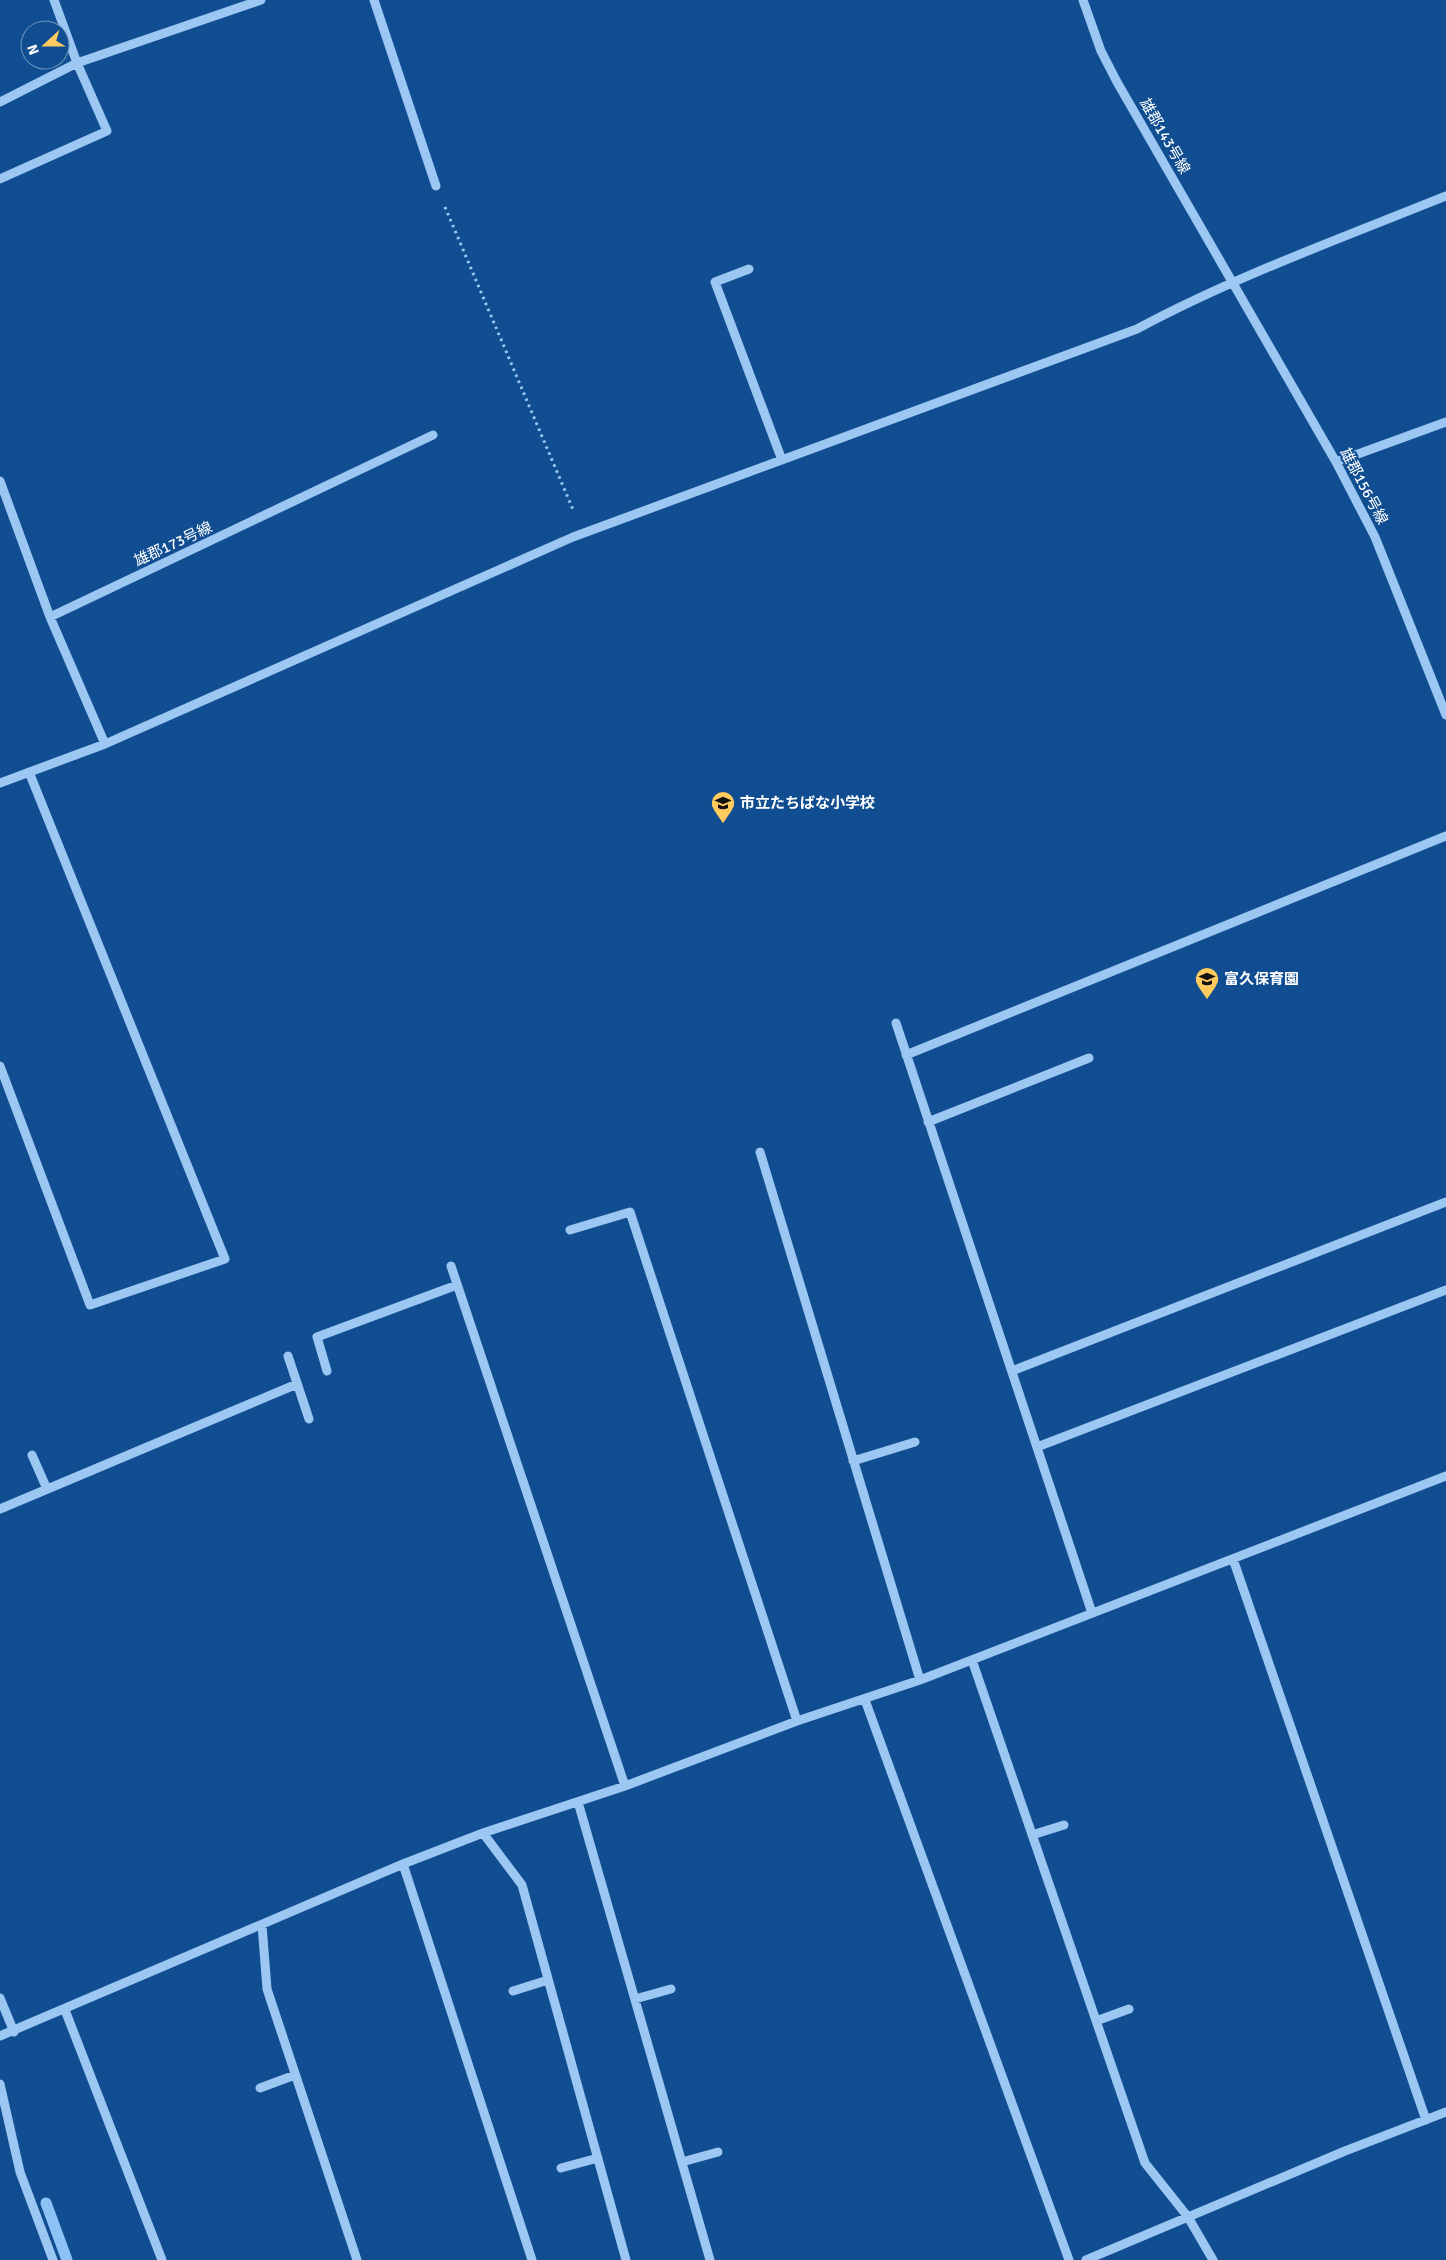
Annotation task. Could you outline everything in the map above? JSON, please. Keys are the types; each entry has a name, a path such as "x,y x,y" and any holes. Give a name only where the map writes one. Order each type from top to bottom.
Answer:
{"street":[{"path":"0,179 107,130 78,63 54,0"},
{"path":"0,102 78,63 261,0"},
{"path":"374,0 436,186"},
{"name":"雄郡143号線","path":"1083,0 1101,51 1109,66 1234,281"},
{"path":"0,783 105,744 583,533 1137,329 1191,300 1234,281 1446,196"},
{"path":"749,269 715,282 782,460"},
{"name":"雄郡156号線","path":"1234,281 1336,462 1375,538 1446,715"},
{"path":"1336,462 1446,422"},
{"name":"雄郡173号線","path":"50,617 433,435"},
{"path":"0,481 50,617 105,744"},
{"path":"0,1066 90,1305 225,1259 29,772"},
{"path":"906,1055 1446,836"},
{"path":"896,1023 1092,1613"},
{"path":"928,1122 1089,1058"},
{"path":"760,1152 920,1680"},
{"path":"1012,1371 1446,1202"},
{"path":"570,1230 630,1212 797,1721"},
{"path":"451,1266 625,1786"},
{"path":"327,1371 317,1337 457,1285"},
{"path":"1037,1447 1446,1290"},
{"path":"288,1356 309,1419"},
{"path":"0,1508 297,1384"},
{"path":"854,1460 915,1442"},
{"path":"32,1455 47,1489"},
{"path":"0,2036 14,2032 403,1864 483,1833 625,1786 797,1721 920,1680 1446,1476"},
{"path":"1233,1558 1426,2120"},
{"path":"972,1660 1145,2163 1188,2217 1213,2260"},
{"path":"864,1700 1069,2260"},
{"path":"578,1802 710,2260"},
{"path":"1032,1835 1064,1825"},
{"path":"483,1833 522,1885 626,2260"},
{"path":"403,1864 532,2260"},
{"path":"262,1925 267,1989 357,2260"},
{"path":"513,1991 548,1980"},
{"path":"636,1999 671,1990"},
{"path":"0,1998 14,2032"},
{"path":"65,2010 162,2260"},
{"path":"1096,2021 1129,2010"},
{"path":"260,2088 295,2075"},
{"path":"0,2084 20,2172 53,2260"},
{"path":"1086,2260 1345,2151 1446,2112"},
{"path":"682,2162 718,2152"},
{"path":"561,2168 598,2158"}],"path":[{"path":"436,186 583,533"}],"waterway":[{"path":"46,2203 67,2260"}],"place":[{"name":"市立たちばな小学校","path":"723,824"},
{"name":"富久保育園","path":"1207,1000"}]}
